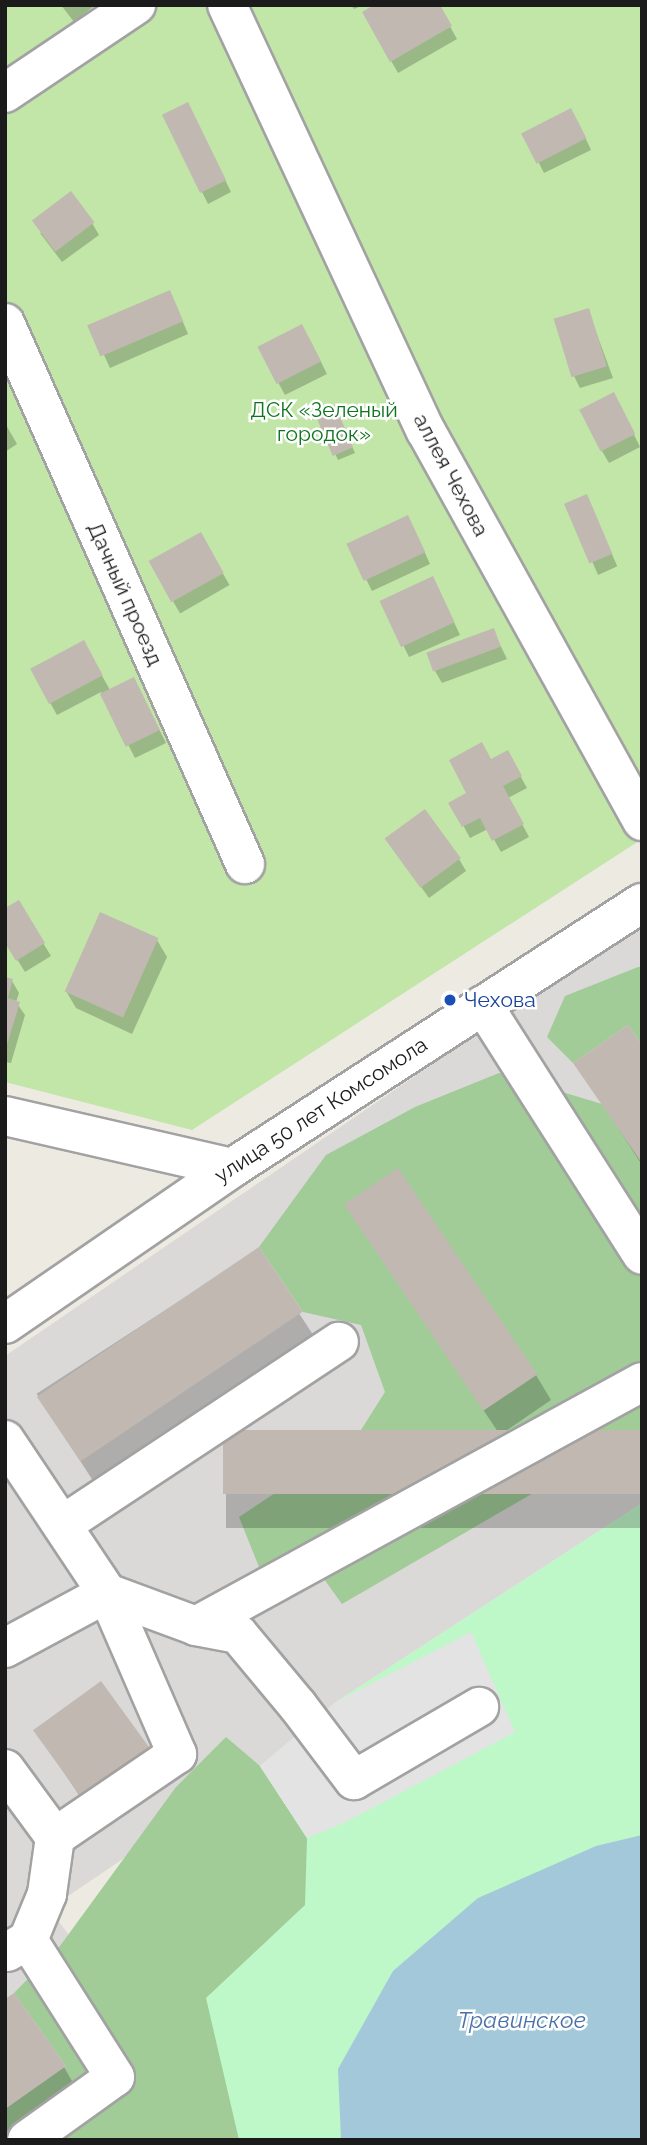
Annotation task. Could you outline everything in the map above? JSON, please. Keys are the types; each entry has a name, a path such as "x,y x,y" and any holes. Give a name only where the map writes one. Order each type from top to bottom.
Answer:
{"street":[{"path":"5,93 136,5"},
{"name":"аллея Чехова","path":"227,5 426,431 642,821"},
{"name":"Дачный проезд","path":"5,323 244,864"},
{"name":"улица 50 лет Комсомола","path":"5,1324 232,1168 642,903"},
{"path":"483,1005 642,1255"},
{"path":"5,1116 232,1168"},
{"path":"62,1525 339,1342"},
{"path":"196,1626 642,1382"},
{"path":"5,1440 107,1593 177,1754 55,1837"},
{"path":"5,1648 107,1593 196,1626 238,1634 298,1706 354,1780 479,1707"},
{"path":"5,1769 55,1837 47,1895 17,1947 114,2077 27,2140"}],"shaded area":[{"path":"642,921 642,1503 336,1702 260,1766 49,1909 227,2140 5,2140 5,1356"},
{"path":"471,1632 515,1732 348,1821 307,1838 260,1766 336,1702"}],"green space":[{"name":"ДСК «Зеленый городок»","path":"5,5 642,5 642,839 192,1130 5,1082"},
{"path":"642,967 642,1045 628,1025 573,1063 547,1037 565,996"},
{"path":"499,1073 602,1104 642,1163 642,1430 342,1604 316,1568 259,1567 239,1517 354,1441 385,1392 361,1325 303,1312 259,1247 326,1155 415,1107"},
{"path":"642,1503 642,2140 239,2140 206,1998 305,1905 307,1838 260,1766 336,1702"},
{"path":"226,1737 260,1766 307,1838 348,1821 272,2140 5,2140 5,2109 66,2066 14,1993 60,1946 176,1787"}],"water":[{"name":"Травинское","path":"642,1835 642,2140 341,2140 338,2069 393,1971 478,1898 596,1846"}],"building":[{"path":"374,5 440,5 452,26 390,62 362,12"},
{"path":"188,102 226,180 200,193 162,115"},
{"path":"571,108 586,138 537,164 521,133"},
{"path":"71,191 94,222 55,252 32,220"},
{"path":"170,290 183,321 100,356 87,325"},
{"path":"589,308 607,366 571,377 554,319"},
{"path":"302,324 321,361 277,384 257,347"},
{"path":"614,392 635,434 601,452 579,410"},
{"path":"335,405 353,447 333,456 315,414"},
{"path":"587,494 612,554 589,564 564,504"},
{"path":"408,515 425,552 364,581 346,544"},
{"path":"201,532 224,573 171,602 149,561"},
{"path":"433,576 455,622 401,647 380,601"},
{"path":"494,628 501,647 433,671 426,653"},
{"path":"84,640 103,675 49,704 30,669"},
{"path":"134,677 160,730 126,747 100,694"},
{"path":"482,742 491,759 508,750 522,776 503,786 524,824 492,841 480,818 462,827 448,803 466,793 449,760"},
{"path":"425,809 461,858 420,888 385,838"},
{"path":"19,900 45,943 16,961 5,943 5,908"},
{"path":"100,912 158,938 123,1018 65,991"},
{"path":"5,977 13,979 8,998 20,1002 6,1048"},
{"path":"628,1025 642,1045 642,1163 573,1063"},
{"path":"398,1168 537,1374 483,1411 344,1204"},
{"path":"259,1247 303,1312 80,1462 37,1397"},
{"path":"223,1430 642,1430 642,1494 223,1494"},
{"path":"101,1681 153,1753 85,1802 33,1730"},
{"path":"14,1993 66,2066 5,2109 5,1999"}],"place":[{"name":"Чехова","path":"450,1000"}]}
